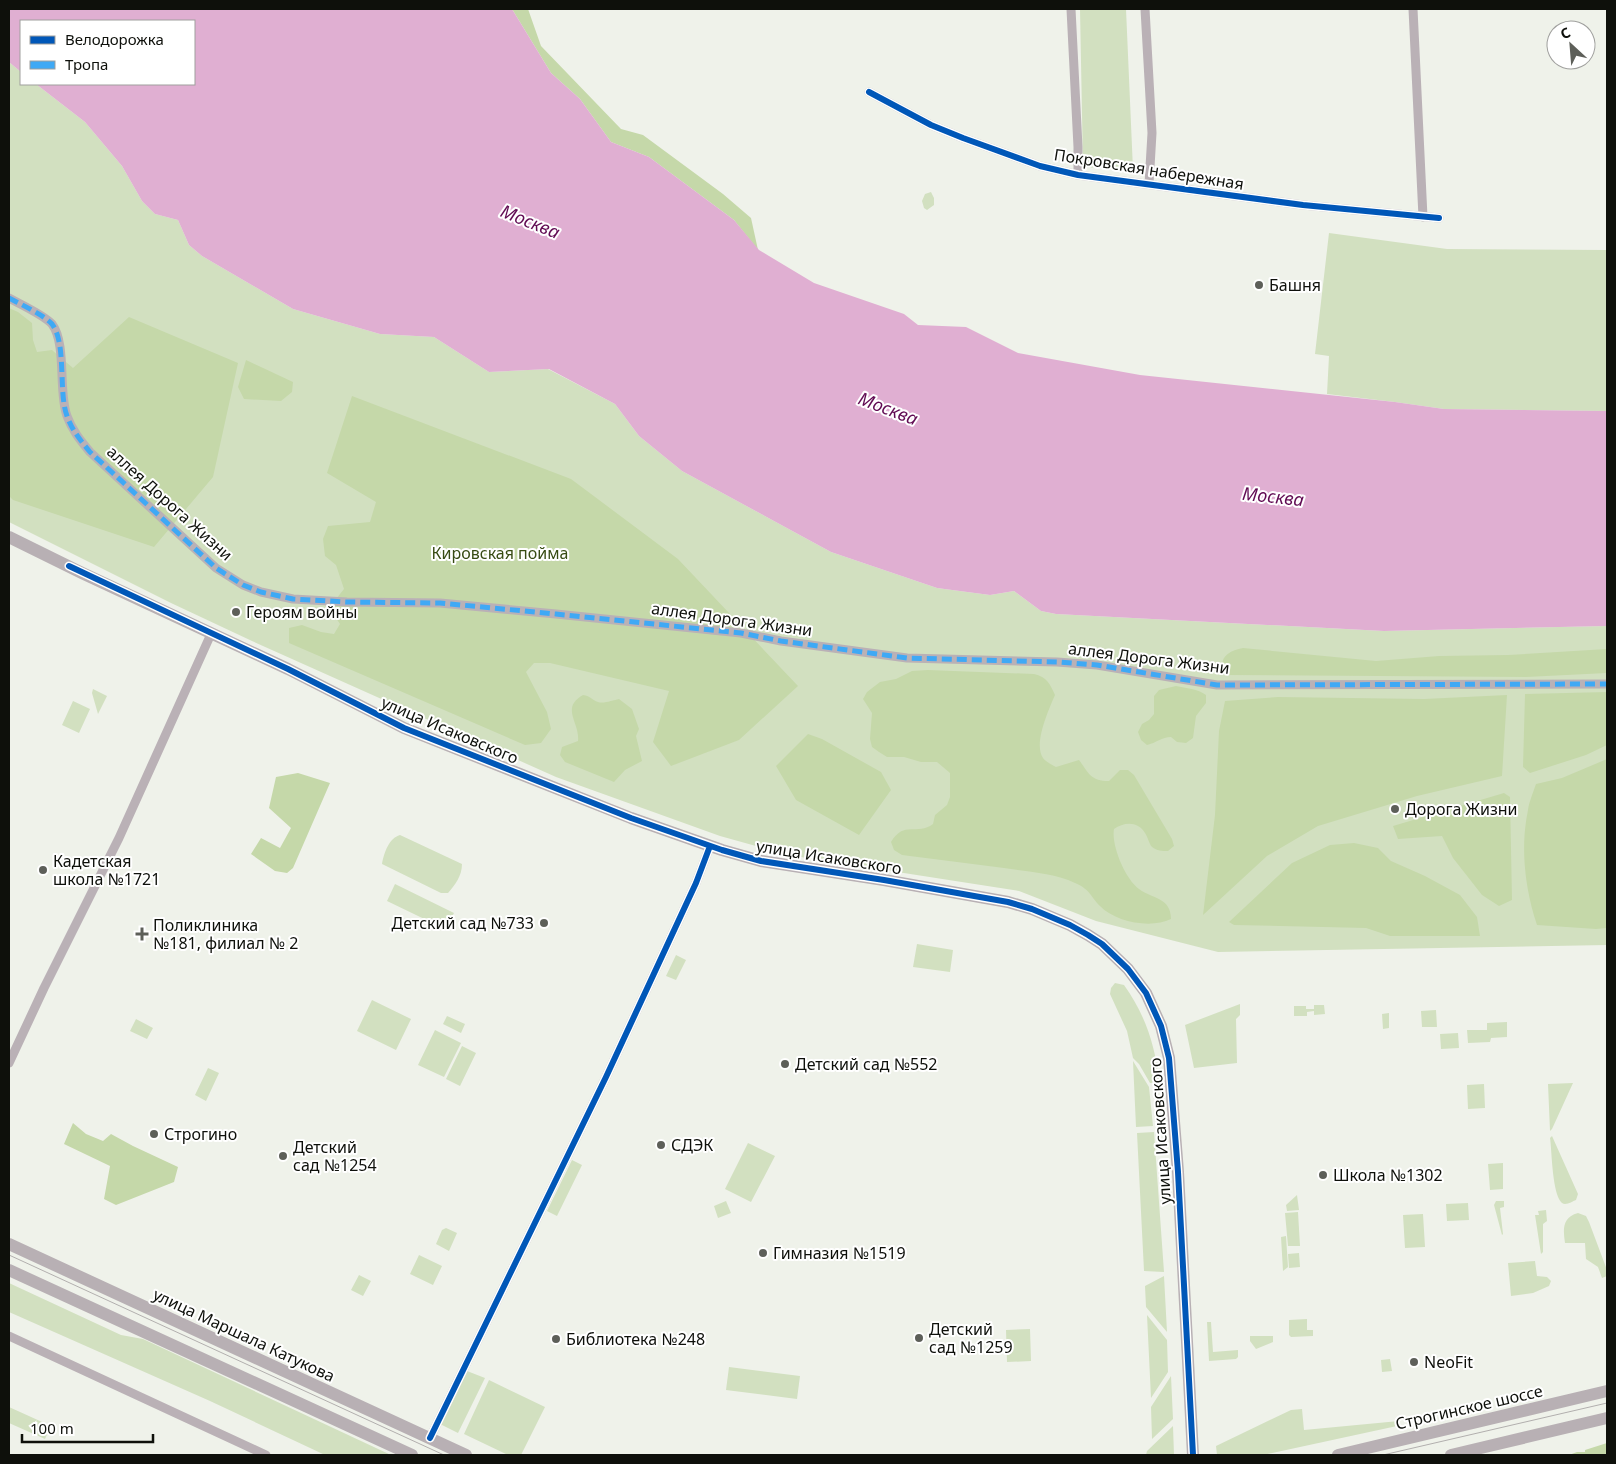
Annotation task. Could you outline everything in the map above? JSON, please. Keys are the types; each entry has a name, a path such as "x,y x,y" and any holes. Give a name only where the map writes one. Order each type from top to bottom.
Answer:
{"street":[{"path":"1071,9 1078,175"},
{"path":"1145,9 1152,133 1149,184"},
{"path":"1413,9 1424,217"},
{"name":"Покровская набережная","path":"869,92 931,126 1040,166 1078,175 1303,205 1439,218"},
{"name":"аллея Дорога Жизни","path":"9,298 28,307 52,324 58,339 66,414 75,434 90,452 216,568 244,585 261,592 293,599 440,604 610,619 741,633 780,641 907,658 1057,662 1097,665 1217,685 1607,684"},
{"name":"улица Исаковского","path":"9,537 288,669 404,728 613,811 710,846 761,861 976,895 1016,904 1088,935 1118,957 1146,993 1157,1015 1164,1034 1171,1067 1193,1455"},
{"path":"9,1063 119,838 211,634"},
{"path":"430,1438 606,1077 696,883 710,846"},
{"name":"улица Маршала Катукова","path":"9,1244 466,1455"},
{"path":"9,1270 412,1455"},
{"path":"9,1336 266,1455"},
{"name":"Строгинское шоссе","path":"1338,1455 1607,1391"},
{"path":"1451,1455 1607,1418"}],"green space":[{"path":"512,9 528,9 541,46 621,129 643,135 723,194 751,218 758,250 734,220 649,157 611,142 580,99 551,73"},
{"path":"1080,9 1126,9 1133,170 1083,167"},
{"name":"Кировская пойма","path":"9,62 20,71 20,85 37,85 85,122 122,166 142,201 155,214 178,220 189,245 202,256 293,309 380,334 434,337 489,372 548,369 615,404 639,436 682,471 831,552 937,588 990,595 1014,591 1041,611 1056,614 1384,631 1607,626 1607,945 1218,952 1096,921 1019,891 788,855 720,836 556,777 252,641 9,522"},
{"path":"931,192 934,198 934,205 927,210 924,208 922,201 925,194"},
{"path":"1329,233 1447,249 1607,250 1607,411 1444,409 1327,394 1329,356 1315,354"},
{"path":"9,308 18,312 32,323 33,340 37,352 52,350 73,368 129,317 238,363 213,477 154,547 13,500 9,496"},
{"path":"246,360 293,382 292,392 281,401 244,399 238,387"},
{"path":"352,396 571,479 678,559 798,686 739,740 671,766 653,742 669,691 550,663 534,663 526,672 547,712 551,729 541,743 525,745 289,643 289,628 302,625 321,632 334,634 340,624 328,609 344,589 336,565 325,556 323,539 328,526 370,522 376,502 327,473"},
{"path":"1243,648 1376,661 1439,656 1508,655 1607,649 1607,673 1526,677 1225,675 1222,664 1225,657 1232,651"},
{"path":"912,671 1034,674 1048,682 1055,695 1041,736 1040,752 1043,758 1056,767 1079,760 1094,778 1103,781 1109,781 1120,770 1128,770 1134,775 1172,839 1174,846 1168,851 1156,849 1151,846 1139,826 1126,824 1114,829 1117,852 1129,878 1139,889 1164,902 1168,906 1171,919 1144,924 1124,920 1107,912 1084,888 1058,877 902,855 894,850 891,842 896,835 906,830 922,829 933,824 935,815 947,805 950,797 950,773 937,762 921,762 904,757 887,757 872,747 870,739 872,713 863,699 867,692 880,682 896,679"},
{"path":"1176,686 1196,690 1206,695 1206,703 1196,716 1193,738 1186,743 1177,742 1168,737 1147,745 1141,740 1138,732 1142,724 1154,714 1154,696 1159,690"},
{"path":"93,689 107,696 98,714 92,693"},
{"path":"1607,692 1607,745 1586,755 1530,773 1523,767 1525,694"},
{"path":"583,695 600,702 619,699 632,709 639,729 636,736 642,761 625,770 614,782 565,762 560,755 562,747 578,741 572,710 576,700"},
{"path":"1507,695 1502,776 1417,796 1318,826 1267,856 1203,915 1215,815 1219,731 1225,701 1278,697 1424,699"},
{"path":"73,701 90,709 79,733 62,725"},
{"path":"808,734 822,739 881,772 891,790 859,835 796,800 776,766"},
{"path":"1607,759 1607,928 1537,925 1529,897 1524,854 1526,824 1536,784 1562,778"},
{"path":"298,773 330,783 293,868 287,873 275,871 251,854 261,838 280,848 291,828 269,808 276,777"},
{"path":"1504,793 1510,797 1512,900 1499,906 1482,895 1453,858 1442,836 1398,839 1393,826"},
{"path":"400,835 462,864 456,883 448,893 441,893 382,864 390,843"},
{"path":"1354,843 1378,848 1391,861 1425,876 1460,895 1477,917 1480,936 1390,936 1366,928 1234,925 1229,922 1292,863 1330,845"},
{"path":"395,884 454,913 445,929 387,901"},
{"path":"917,944 953,950 950,972 913,967"},
{"path":"676,955 686,960 676,980 666,976"},
{"path":"1115,983 1124,985 1144,1019 1155,1056 1159,1082 1150,1083 1139,1064 1133,1058 1127,1031 1110,994 1111,988"},
{"path":"372,1000 411,1019 396,1050 357,1031"},
{"path":"1240,1004 1240,1015 1236,1019 1237,1063 1194,1068 1185,1025"},
{"path":"1314,1005 1324,1005 1325,1014 1314,1015 1314,1011 1307,1012 1307,1016 1294,1016 1294,1006 1306,1006 1306,1009 1314,1009"},
{"path":"1436,1010 1437,1027 1422,1027 1421,1011"},
{"path":"1389,1013 1389,1028 1383,1029 1382,1014"},
{"path":"447,1016 465,1024 461,1033 443,1024"},
{"path":"136,1019 153,1028 147,1039 130,1031"},
{"path":"1507,1022 1507,1037 1491,1038 1490,1042 1468,1043 1467,1030 1487,1030 1487,1023"},
{"path":"435,1030 461,1043 444,1077 418,1065"},
{"path":"1458,1033 1459,1048 1441,1049 1440,1034"},
{"path":"462,1046 476,1053 460,1086 446,1079"},
{"path":"1133,1061 1149,1087 1153,1126 1136,1127"},
{"path":"208,1068 219,1073 206,1101 195,1095"},
{"path":"1573,1083 1552,1129 1550,1131 1548,1084"},
{"path":"1484,1084 1485,1108 1468,1109 1467,1085"},
{"path":"73,1123 86,1134 103,1141 111,1134 178,1167 174,1182 116,1205 104,1199 110,1166 64,1144"},
{"path":"1154,1132 1164,1272 1144,1271 1137,1133"},
{"path":"1552,1136 1578,1194 1576,1200 1566,1204 1557,1195 1555,1186 1550,1138"},
{"path":"748,1143 775,1156 751,1202 725,1189"},
{"path":"572,1160 582,1165 557,1216 547,1211"},
{"path":"1503,1163 1503,1189 1490,1190 1488,1164"},
{"path":"1297,1195 1299,1210 1287,1211 1286,1205"},
{"path":"726,1201 731,1213 718,1218 714,1206"},
{"path":"1496,1201 1504,1201 1504,1207 1500,1208 1502,1235 1494,1205"},
{"path":"1468,1203 1469,1220 1447,1221 1446,1204"},
{"path":"1546,1210 1547,1221 1543,1224 1543,1252 1541,1254 1535,1215 1539,1215 1538,1211"},
{"path":"1298,1212 1300,1246 1288,1246 1285,1213"},
{"path":"1578,1213 1586,1216 1589,1222 1607,1270 1607,1276 1602,1278 1598,1267 1586,1259 1585,1243 1565,1243 1564,1229 1566,1221"},
{"path":"1423,1214 1425,1247 1405,1248 1403,1215"},
{"path":"446,1228 457,1233 449,1251 436,1244 442,1230"},
{"path":"1286,1236 1288,1267 1283,1271 1281,1237"},
{"path":"1299,1253 1300,1267 1289,1268 1288,1254"},
{"path":"419,1255 442,1266 433,1285 410,1274"},
{"path":"1535,1261 1537,1276 1547,1277 1551,1281 1549,1286 1533,1293 1511,1296 1508,1263"},
{"path":"359,1275 371,1281 363,1296 351,1290"},
{"path":"1164,1276 1167,1332 1146,1307 1145,1286"},
{"path":"9,1283 121,1335 143,1339 391,1455 325,1455 210,1401 9,1312"},
{"path":"1147,1315 1167,1340 1168,1372 1151,1398"},
{"path":"1307,1319 1307,1330 1313,1330 1313,1336 1291,1337 1289,1335 1289,1320"},
{"path":"1207,1322 1211,1322 1213,1352 1238,1350 1238,1357 1236,1359 1209,1361"},
{"path":"1030,1329 1031,1361 1007,1362 1006,1330"},
{"path":"1250,1336 1273,1336 1273,1342 1256,1349 1250,1341"},
{"path":"1390,1359 1392,1371 1382,1372 1381,1360"},
{"path":"729,1367 800,1376 797,1399 726,1390"},
{"path":"467,1371 485,1378 458,1433 440,1424"},
{"path":"1171,1376 1173,1419 1152,1439 1151,1407"},
{"path":"489,1380 545,1407 521,1455 508,1455 464,1434"},
{"path":"9,1407 51,1426 45,1439 9,1423"},
{"path":"1302,1409 1304,1430 1399,1421 1397,1426 1263,1455 1217,1455 1216,1446 1291,1410"},
{"path":"1173,1426 1174,1455 1146,1455 1147,1451"},
{"path":"1607,1443 1607,1455 1569,1455 1585,1452 1585,1450"}],"water":[{"name":"Москва","path":"9,9 512,9 551,73 580,99 611,142 649,157 734,220 759,250 814,283 904,314 918,325 966,327 1018,353 1140,375 1395,402 1444,409 1607,411 1607,626 1384,631 1056,614 1041,611 1014,591 990,595 937,588 831,552 682,471 639,436 615,404 549,369 489,372 434,337 380,334 293,309 202,256 189,245 178,220 155,214 142,201 122,166 85,122 37,85 195,85 195,20 20,20 20,71 9,62"}],"tram line":[{"path":"9,1255 444,1455"},
{"path":"1383,1455 1607,1403"}],"marked path":[{"path":"9,298 43,317 52,324 57,333 61,356 64,406 71,426 90,452 216,568 243,585 261,592 293,599 347,602 440,603 556,614 741,633 781,641 907,658 1057,662 1097,665 1217,685 1607,684"}],"cycle path":[{"path":"869,92 931,125 963,138 1040,166 1078,175 1303,205 1439,218"},
{"path":"69,566 288,669 404,728 631,818 722,850 761,861 1008,902 1032,909 1070,925 1102,944 1128,969 1146,993 1161,1026 1169,1058 1178,1172 1193,1455"},
{"path":"430,1438 606,1077 696,883 710,846"}],"place":[{"name":"Башня","path":"1259,285"},
{"name":"Героям войны","path":"236,612"},
{"name":"Дорога Жизни","path":"1395,809"},
{"name":"Кадетская школа №1721","path":"43,870"},
{"name":"Детский сад №733","path":"544,923"},
{"name":"Поликлиника №181, филиал № 2","path":"142,934"},
{"name":"Детский сад №552","path":"785,1064"},
{"name":"Строгино","path":"154,1134"},
{"name":"СДЭК","path":"661,1145"},
{"name":"Детский сад №1254","path":"283,1156"},
{"name":"Школа №1302","path":"1323,1175"},
{"name":"Гимназия №1519","path":"763,1253"},
{"name":"Детский сад №1259","path":"919,1338"},
{"name":"Библиотека №248","path":"556,1339"},
{"name":"NeoFit","path":"1414,1362"}]}
